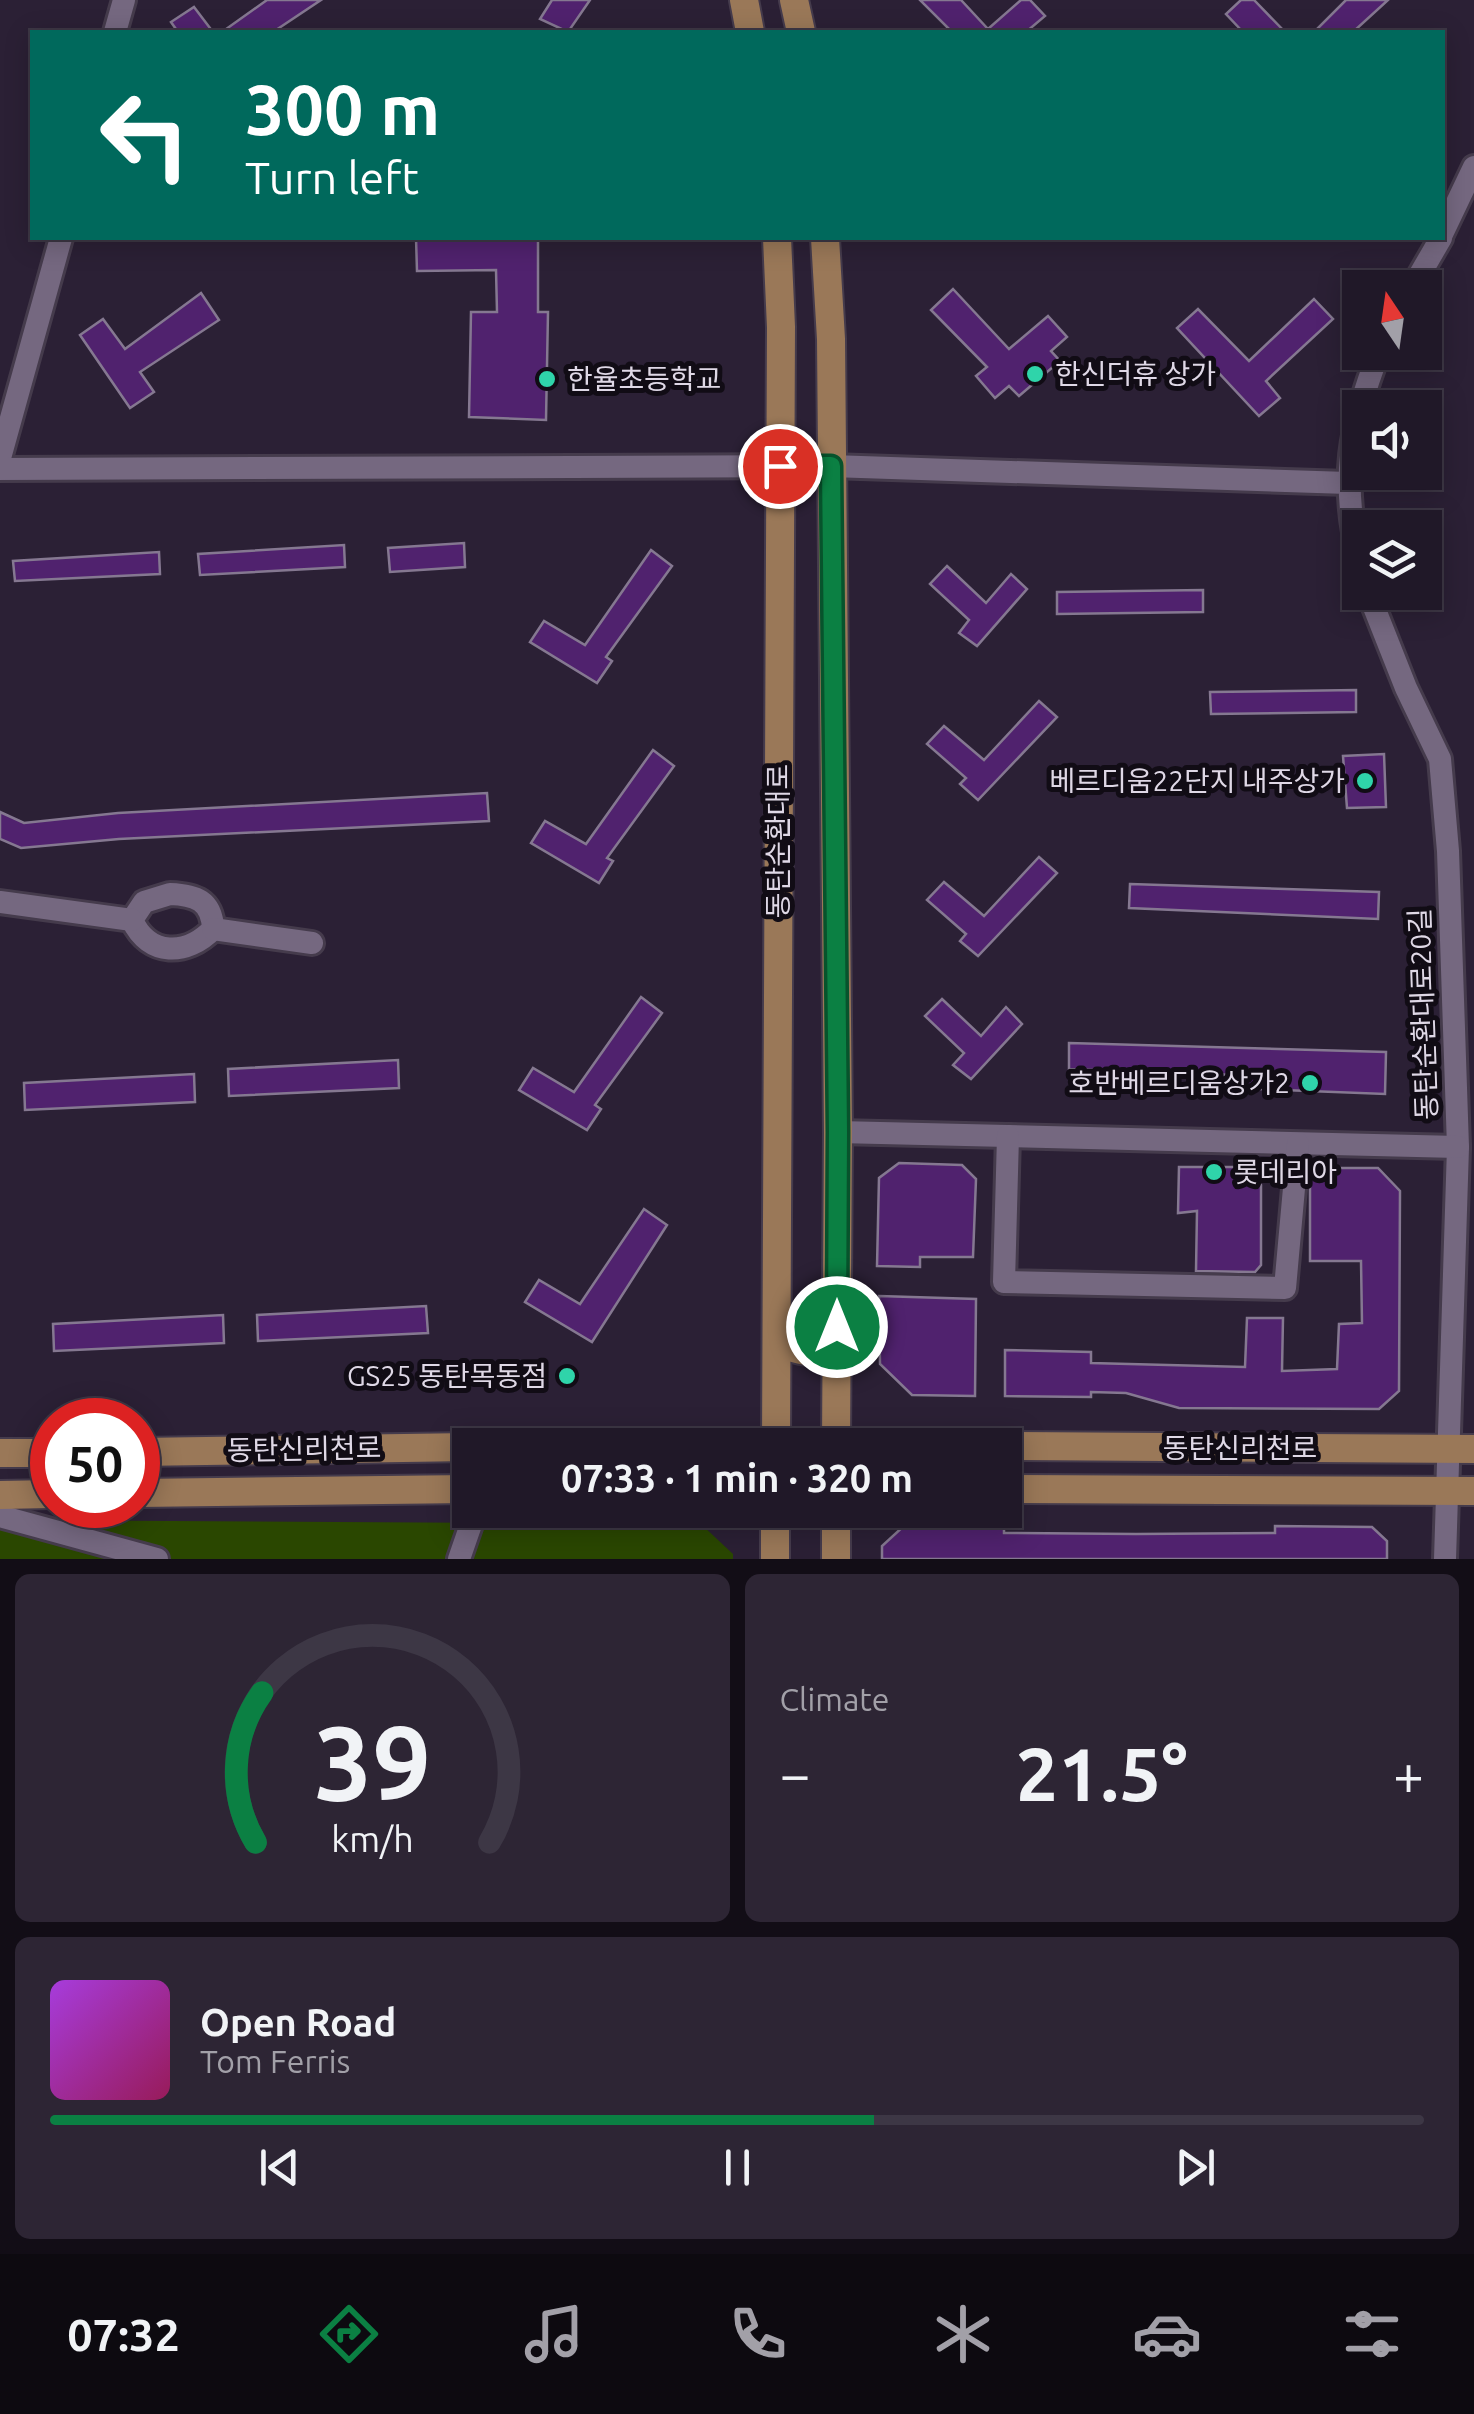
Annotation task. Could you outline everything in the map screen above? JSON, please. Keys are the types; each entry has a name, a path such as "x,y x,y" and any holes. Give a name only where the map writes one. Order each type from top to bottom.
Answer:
{"main road":[{"path":"744,0 750,30"},
{"path":"794,0 800,30"},
{"name":"동탄순환대로","path":"776,1428 781,327 777,240"},
{"name":"동탄순환대로","path":"825,240 831,338 838,1132 836,1428"},
{"path":"776,1320 791,1347 806,1352 822,1348 837,1327"},
{"name":"동탄신리천로","path":"1022,1446 1462,1449"},
{"name":"동탄신리천로","path":"160,1452 452,1447"},
{"path":"0,1454 30,1453"},
{"name":"동탄신리천로","path":"1022,1489 1461,1491"},
{"name":"동탄신리천로","path":"160,1493 452,1490"},
{"path":"0,1495 30,1494"},
{"path":"775,1559 776,1528"},
{"path":"836,1528 836,1559"}],"street":[{"path":"116,30 124,0"},
{"path":"1445,230 1474,167"},
{"path":"0,458 60,240"},
{"path":"1422,270 1440,240"},
{"path":"0,469 831,466 1342,484"},
{"name":"동탄순환대로20길","path":"1375,610 1440,759 1448,851 1458,1147 1462,1449 1461,1491 1445,1559"},
{"path":"170,894 195,895 208,905 212,929 200,942 184,948 152,946 139,936 132,920 144,902 170,894"},
{"path":"0,902 132,920"},
{"path":"212,929 312,943"},
{"path":"838,1132 1458,1147"},
{"path":"1008,1136 1004,1282 1284,1288 1298,1144"},
{"path":"0,1516 157,1559"},
{"path":"459,1559 470,1528"}],"green space":[{"path":"0,1520 30,1520 30,1528 160,1528 160,1521 452,1523 452,1528 705,1528 733,1554 733,1559 0,1559"}],"building":[{"path":"267,0 321,0 276,30 225,30"},
{"path":"552,0 590,0 569,30 540,19"},
{"path":"920,0 961,0 988,29 1021,0 1030,0 1045,16 1028,30 950,30"},
{"path":"1241,0 1254,0 1283,30 1241,30 1226,14"},
{"path":"1346,0 1388,0 1355,30 1316,30"},
{"path":"194,7 211,30 177,30 171,22"},
{"path":"416,240 538,240 538,312 548,312 546,420 469,417 471,312 497,312 496,270 417,271"},
{"path":"953,289 1009,349 1048,316 1067,337 1051,351 1060,361 1019,396 1009,386 995,398 976,376 987,367 931,310"},
{"path":"201,293 219,320 140,372 154,392 130,408 80,335 103,319 125,349"},
{"path":"1314,299 1333,319 1266,381 1280,398 1259,416 1177,328 1198,309 1249,361"},
{"path":"464,543 465,567 390,572 388,548"},
{"path":"344,545 345,567 200,575 198,554"},
{"path":"651,550 672,566 606,657 612,661 597,683 530,642 544,621 585,645"},
{"path":"159,552 160,574 15,581 13,561"},
{"path":"947,566 986,603 1011,574 1027,589 977,646 959,633 969,620 930,584"},
{"path":"1203,590 1203,612 1057,614 1057,592"},
{"path":"1356,690 1356,712 1211,714 1210,692"},
{"path":"1039,701 1057,717 978,800 960,784 966,778 927,744 944,726 984,760"},
{"path":"653,750 674,766 607,858 613,861 599,883 531,843 545,821 586,844"},
{"name":"베르디움22단지 내주상가","path":"1384,754 1386,807 1347,808 1343,756"},
{"path":"487,793 489,821 119,839 21,848 0,839 0,812 24,823 118,813"},
{"path":"1039,857 1057,873 978,956 960,941 966,934 927,900 944,882 984,916"},
{"path":"1130,884 1379,892 1378,919 1129,908"},
{"path":"641,997 662,1013 595,1105 601,1109 587,1130 519,1090 533,1068 574,1092"},
{"path":"942,999 981,1036 1006,1007 1022,1024 971,1079 953,1065 964,1053 925,1016"},
{"path":"1069,1043 1386,1052 1385,1094 1234,1088 1235,1075 1069,1069"},
{"path":"398,1060 399,1088 229,1096 228,1069"},
{"path":"194,1074 195,1102 25,1110 24,1083"},
{"path":"899,1163 962,1165 976,1179 973,1257 920,1257 920,1267 877,1266 879,1178"},
{"path":"1179,1167 1243,1167 1261,1185 1261,1265 1255,1272 1196,1271 1197,1211 1178,1213"},
{"path":"1320,1168 1378,1168 1400,1191 1399,1391 1379,1409 1179,1408 1126,1393 1091,1392 1091,1397 1005,1396 1005,1350 1091,1352 1091,1363 1245,1367 1247,1318 1283,1318 1282,1371 1337,1369 1339,1324 1362,1323 1361,1261 1310,1261 1310,1179"},
{"path":"644,1209 667,1225 592,1342 525,1302 539,1280 580,1304"},
{"path":"879,1296 976,1299 975,1396 912,1395 880,1364"},
{"path":"426,1306 428,1333 258,1341 257,1315"},
{"path":"223,1315 224,1343 54,1351 53,1324"},
{"path":"1275,1526 1372,1527 1387,1541 1387,1559 882,1559 882,1546 902,1528 1136,1534 1275,1533"}],"place":[{"name":"한신더휴 상가","path":"1035,374"},
{"name":"한율초등학교","path":"547,379"},
{"name":"베르디움22단지 내주상가","path":"1365,781"},
{"name":"호반베르디움상가2","path":"1310,1083"},
{"name":"롯데리아","path":"1214,1172"},
{"name":"GS25 동탄목동점","path":"567,1376"}],"route":[{"path":"780,466 831,466 837,1327"}]}
